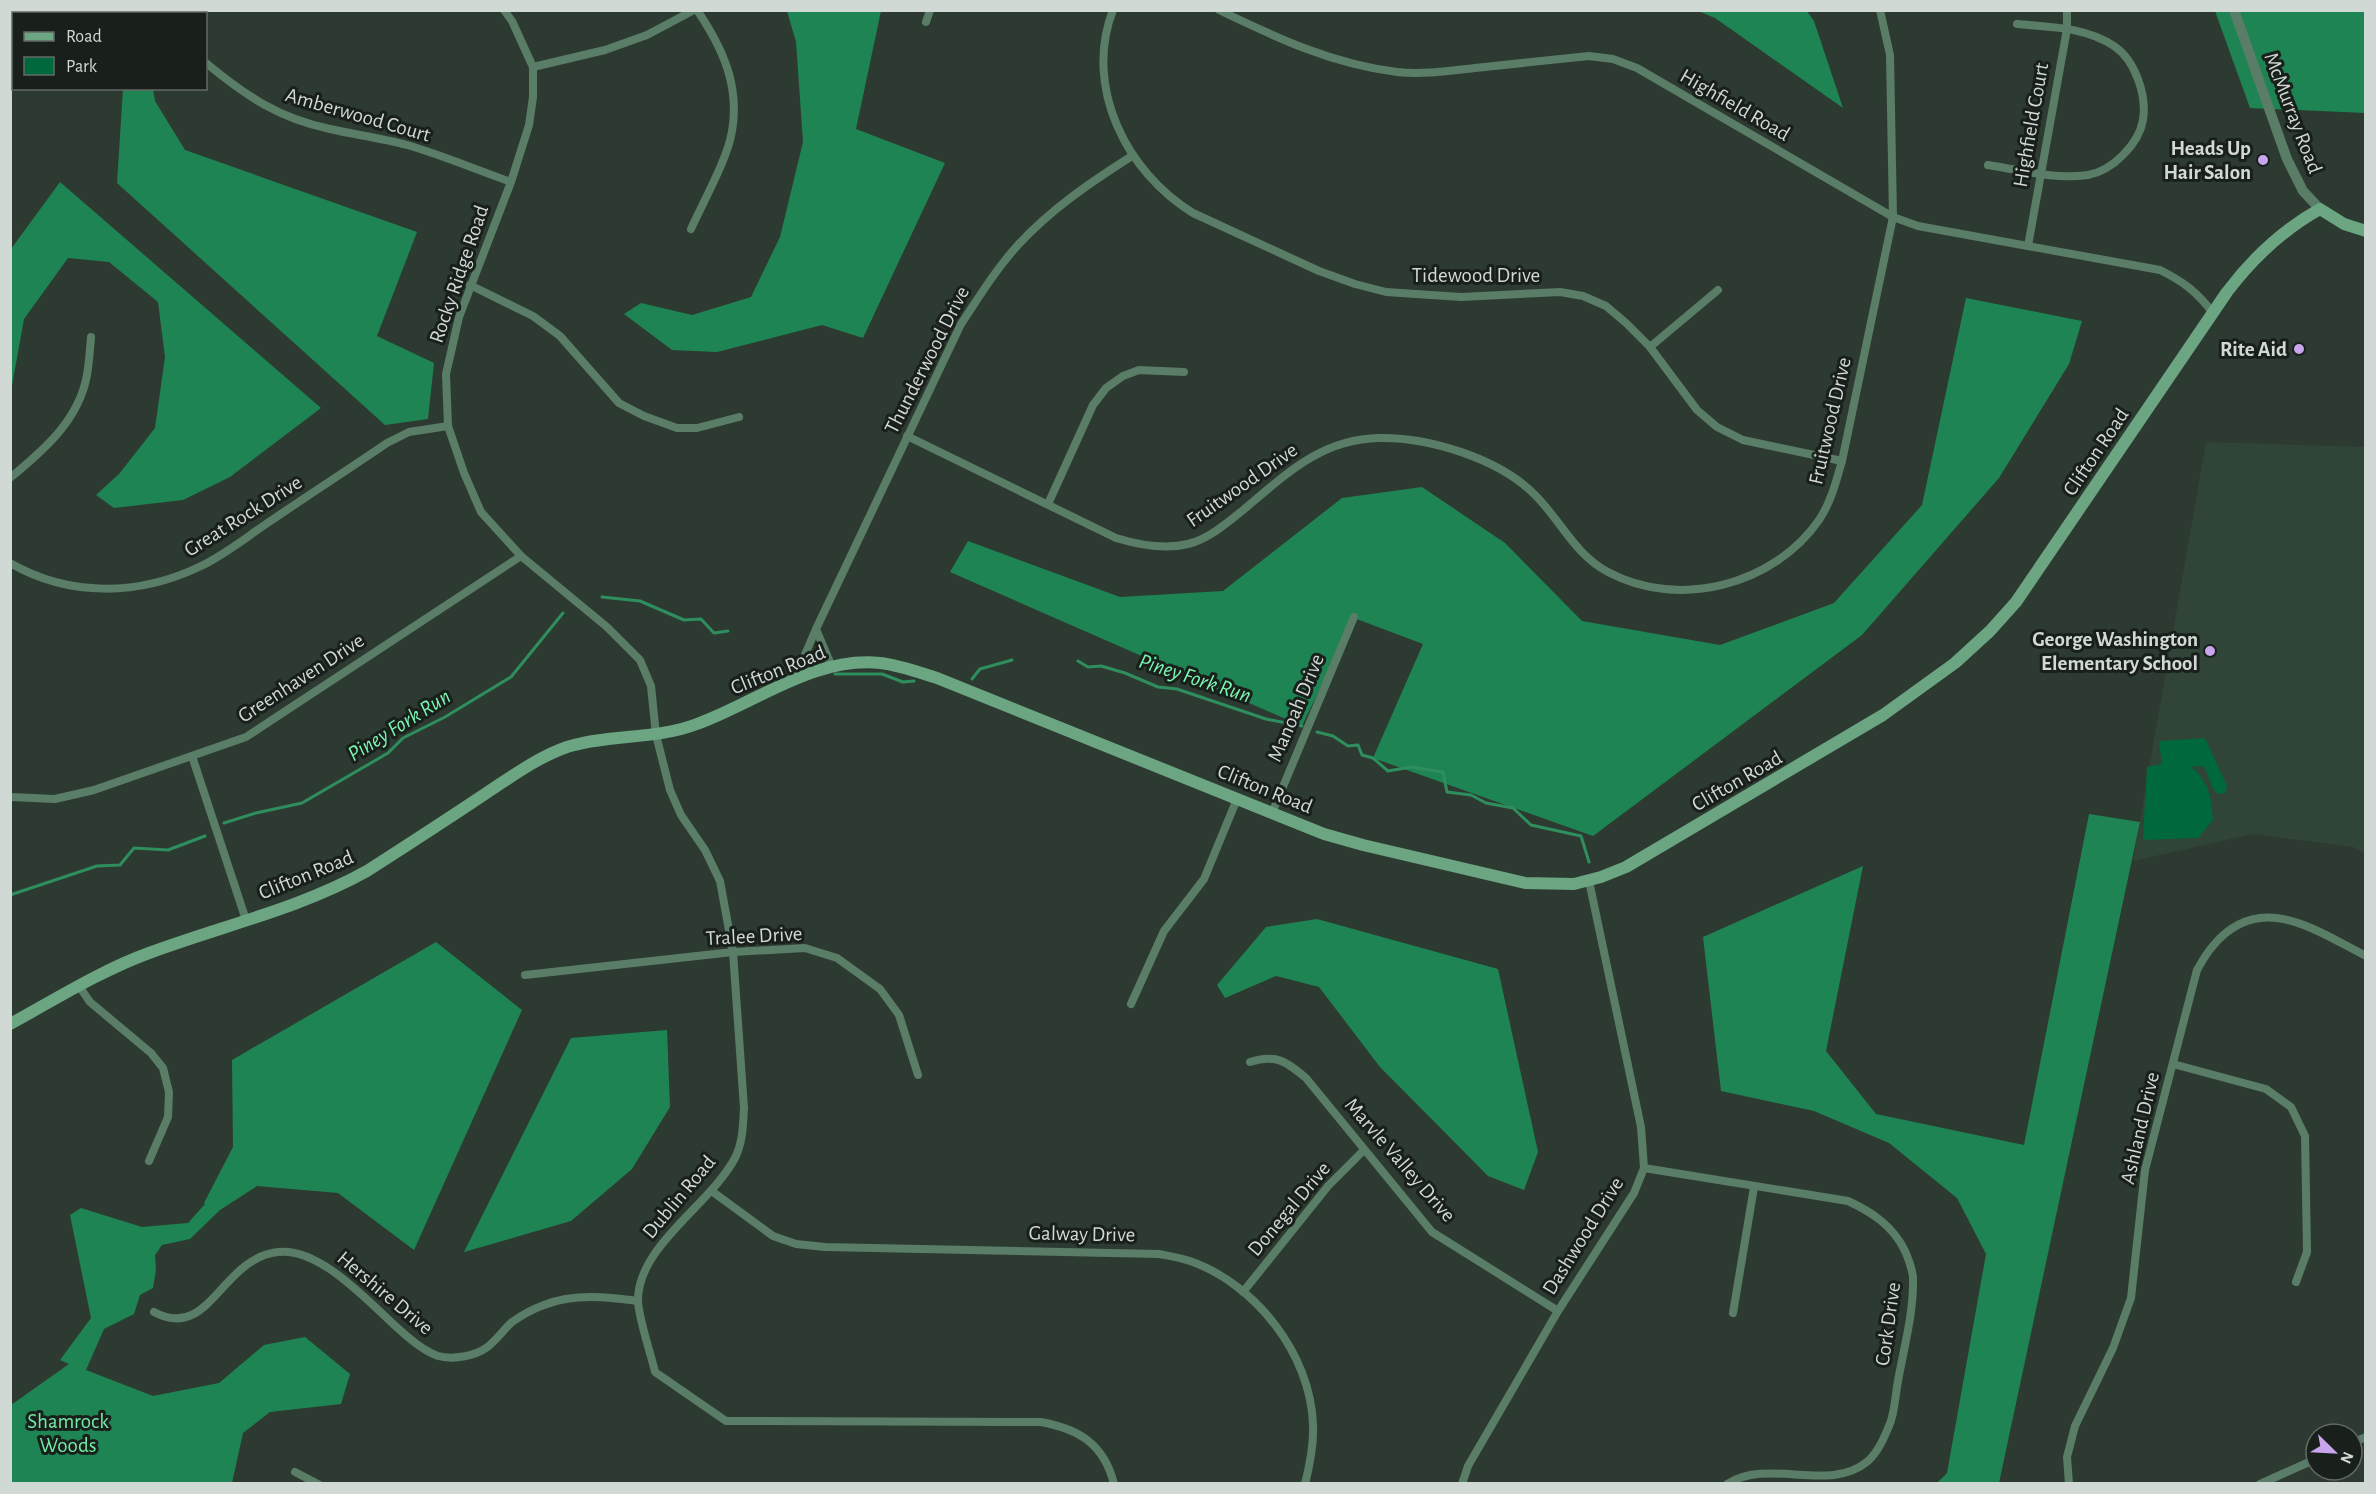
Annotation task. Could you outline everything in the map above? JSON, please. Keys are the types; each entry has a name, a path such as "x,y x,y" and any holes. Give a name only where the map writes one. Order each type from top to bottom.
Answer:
{"main road":[{"name":"McMurray Road","path":"2320,208 2344,224 2366,231"},
{"name":"Clifton Road","path":"10,1024 131,960 321,894 355,878 552,753 590,741 656,735 699,723 794,680 832,667 858,662 879,663 920,672 1342,840 1525,883 1554,885 1589,881 1626,867 1648,855 1834,746 1920,690 1977,644 2003,617 2032,580 2238,278 2258,257 2320,208"}],"street":[{"name":"Rocky Ridge Road","path":"504,10 512,21 533,67 533,97 529,124 511,182 459,317 446,374 448,426 464,473 481,512 521,556 607,627 640,660 651,686 656,735"},
{"path":"533,67 605,50 647,35 696,10 716,38 728,66 734,96 732,132 691,228"},
{"path":"926,21 930,10"},
{"name":"Tidewood Drive","path":"1113,10 1104,55 1108,95 1115,125 1132,156 1152,181 1183,208 1328,274 1386,292 1461,297 1560,292 1583,296 1606,306 1650,347 1697,410 1717,427 1743,440 1842,461"},
{"name":"Highfield Road","path":"1220,10 1284,41 1320,55 1362,67 1399,72 1438,72 1589,56 1613,59 1637,68 1893,217 1918,226 2160,270 2177,278 2197,292 2213,313"},
{"name":"Fruitwood Drive","path":"907,436 1116,538 1138,545 1162,547 1188,544 1210,534 1300,462 1353,441 1403,438 1430,443 1490,464 1513,478 1534,494 1566,536 1587,557 1608,572 1636,582 1670,589 1697,589 1726,584 1752,574 1777,561 1800,542 1819,520 1833,495 1842,461 1893,217 1890,55 1880,10"},
{"name":"Highfield Court","path":"2028,246 2067,29 2067,10"},
{"name":"McMurray Road","path":"2234,10 2287,159 2303,191 2320,208"},
{"path":"1988,165 2041,174 2090,174 2105,168 2122,156 2136,139 2143,120 2143,99 2138,78 2116,47 2098,38 2067,29 2018,24"},
{"name":"Amberwood Court","path":"207,64 240,92 266,107 297,120 408,145 511,182"},
{"name":"Thunderwood Drive","path":"794,680 961,324 989,279 1018,244 1056,209 1093,181 1132,156"},
{"path":"470,285 533,316 560,336 620,403 644,416 677,428 697,428 739,417"},
{"path":"1650,347 1718,290"},
{"path":"10,478 59,435 75,408 87,377 91,338"},
{"path":"1048,504 1093,405 1106,388 1123,376 1139,370 1184,372"},
{"name":"Great Rock Drive","path":"10,563 32,576 62,585 98,590 131,588 165,581 201,567 387,444 409,432 448,426"},
{"name":"Greenhaven Drive","path":"10,796 55,799 94,790 246,737 521,556"},
{"name":"Manoah Drive","path":"1272,813 1354,617"},
{"path":"816,629 832,667"},
{"name":"Dublin Road","path":"656,735 670,790 681,815 705,850 720,881 733,952 744,1108 743,1132 736,1157 713,1192 656,1250 642,1277 638,1301 656,1372 726,1421 1041,1422 1062,1426 1083,1436 1099,1450 1110,1469 1114,1484"},
{"path":"192,756 246,920"},
{"path":"1131,1004 1164,931 1204,879 1236,799"},
{"name":"Dashwood Drive","path":"1462,1484 1468,1466 1558,1311 1634,1193 1644,1168 1641,1127 1589,881"},
{"name":"Ashland Drive","path":"2069,1484 2067,1457 2075,1426 2113,1348 2131,1298 2145,1170 2197,970 2212,946 2239,924 2273,916 2299,922 2366,956"},
{"name":"Tralee Drive","path":"525,975 733,952 805,948 837,958 880,989 899,1015 918,1075"},
{"path":"79,986 90,1002 151,1053 163,1068 169,1092 168,1117 149,1161"},
{"name":"Marvle Valley Drive","path":"1250,1062 1267,1057 1287,1062 1306,1077 1432,1232 1558,1311"},
{"path":"2173,1064 2266,1089 2291,1107 2305,1136 2307,1252 2296,1282"},
{"name":"Donegal Drive","path":"1243,1292 1328,1186 1364,1150"},
{"name":"Cork Drive","path":"1644,1168 1848,1201 1870,1211 1892,1230 1905,1250 1912,1274 1913,1298 1890,1424 1880,1445 1868,1462 1847,1473 1824,1477 1758,1473 1736,1478 1727,1484"},
{"path":"1733,1313 1754,1187"},
{"name":"Galway Drive","path":"713,1192 773,1236 796,1244 825,1247 1159,1254 1191,1261 1217,1274 1265,1311 1283,1336 1301,1371 1307,1389 1313,1424 1312,1458 1305,1484"},
{"name":"Hershire Drive","path":"154,1312 170,1319 189,1318 202,1309 246,1263 284,1251 302,1254 327,1266 420,1347 444,1357 456,1357 480,1351 523,1315 563,1299 594,1297 638,1301"},
{"path":"2260,1484 2304,1464"},
{"path":"296,1472 318,1484"}],"shaded area":[{"path":"2206,442 2365,447 2365,854 2353,847 2253,834 2133,861"}],"green space":[{"path":"787,11 881,11 856,129 945,163 863,338 822,325 717,352 672,350 624,314 641,303 692,315 751,297 780,237 803,142 796,42"},
{"path":"1698,11 1807,11 1814,21 1843,108 1715,18"},
{"path":"2215,11 2365,11 2365,113 2250,108"},
{"path":"123,90 153,90 155,101 185,150 417,232 377,336 434,363 428,419 385,425 117,183"},
{"path":"60,182 321,408 230,477 183,500 114,508 96,495 119,474 155,428 165,357 158,302 109,262 68,258 24,319 11,391 11,249"},
{"path":"1966,298 2082,321 2069,364 1999,478 1862,635 1593,836 1373,758 1423,644 1354,618 1302,726 950,572 968,541 1120,597 1223,591 1342,498 1422,487 1505,543 1582,621 1720,645 1834,603 1922,505"},
{"path":"2205,738 2227,786 2225,793 2218,794 2213,789 2204,766 2191,767 2197,772 2208,790 2213,820 2198,838 2145,840 2143,837 2147,767 2162,764 2159,741"},
{"path":"2089,814 2140,822 1999,1483 1937,1483 1947,1473 1986,1254 1957,1198 1889,1143 1814,1111 1721,1091 1703,937 1863,866 1826,1051 1876,1114 2024,1145"},
{"path":"1317,919 1498,969 1538,1152 1524,1190 1488,1176 1380,1067 1319,987 1276,976 1225,998 1217,985 1266,927"},
{"name":"Shamrock Woods","path":"436,942 522,1010 414,1250 338,1193 257,1186 220,1210 190,1239 162,1245 155,1255 156,1270 153,1288 140,1295 134,1314 104,1329 86,1370 153,1396 219,1383 264,1345 305,1337 350,1374 341,1404 270,1412 243,1433 232,1483 11,1483 11,1405 69,1364 60,1360 91,1318 70,1215 81,1208 142,1227 188,1223 205,1204 233,1147 232,1060"},
{"path":"667,1030 670,1107 632,1169 571,1221 464,1252 571,1038"}],"waterway":[{"name":"Piney Fork Run","path":"602,597 640,601 684,620 701,619 714,633 728,631"},
{"name":"Piney Fork Run","path":"224,823 302,803 388,753 403,738 445,717 511,677 563,613"},
{"name":"Piney Fork Run","path":"972,679 980,669 1012,660"},
{"name":"Piney Fork Run","path":"1078,661 1088,667 1101,666 1125,673 1158,687 1177,689 1266,719 1302,726"},
{"name":"Piney Fork Run","path":"835,674 882,674 903,682 914,681"},
{"path":"1317,732 1333,736 1348,746 1358,745 1362,755 1373,758 1388,771 1411,767 1443,772 1447,792 1471,795 1486,803 1513,808 1531,825 1581,836 1589,862"},
{"name":"Piney Fork Run","path":"10,895 97,866 120,865 134,848 168,850 205,836"}],"place":[{"name":"Heads Up Hair Salon","path":"2263,160"},
{"name":"Rite Aid","path":"2299,349"},
{"name":"George Washington Elementary School","path":"2210,651"}]}
